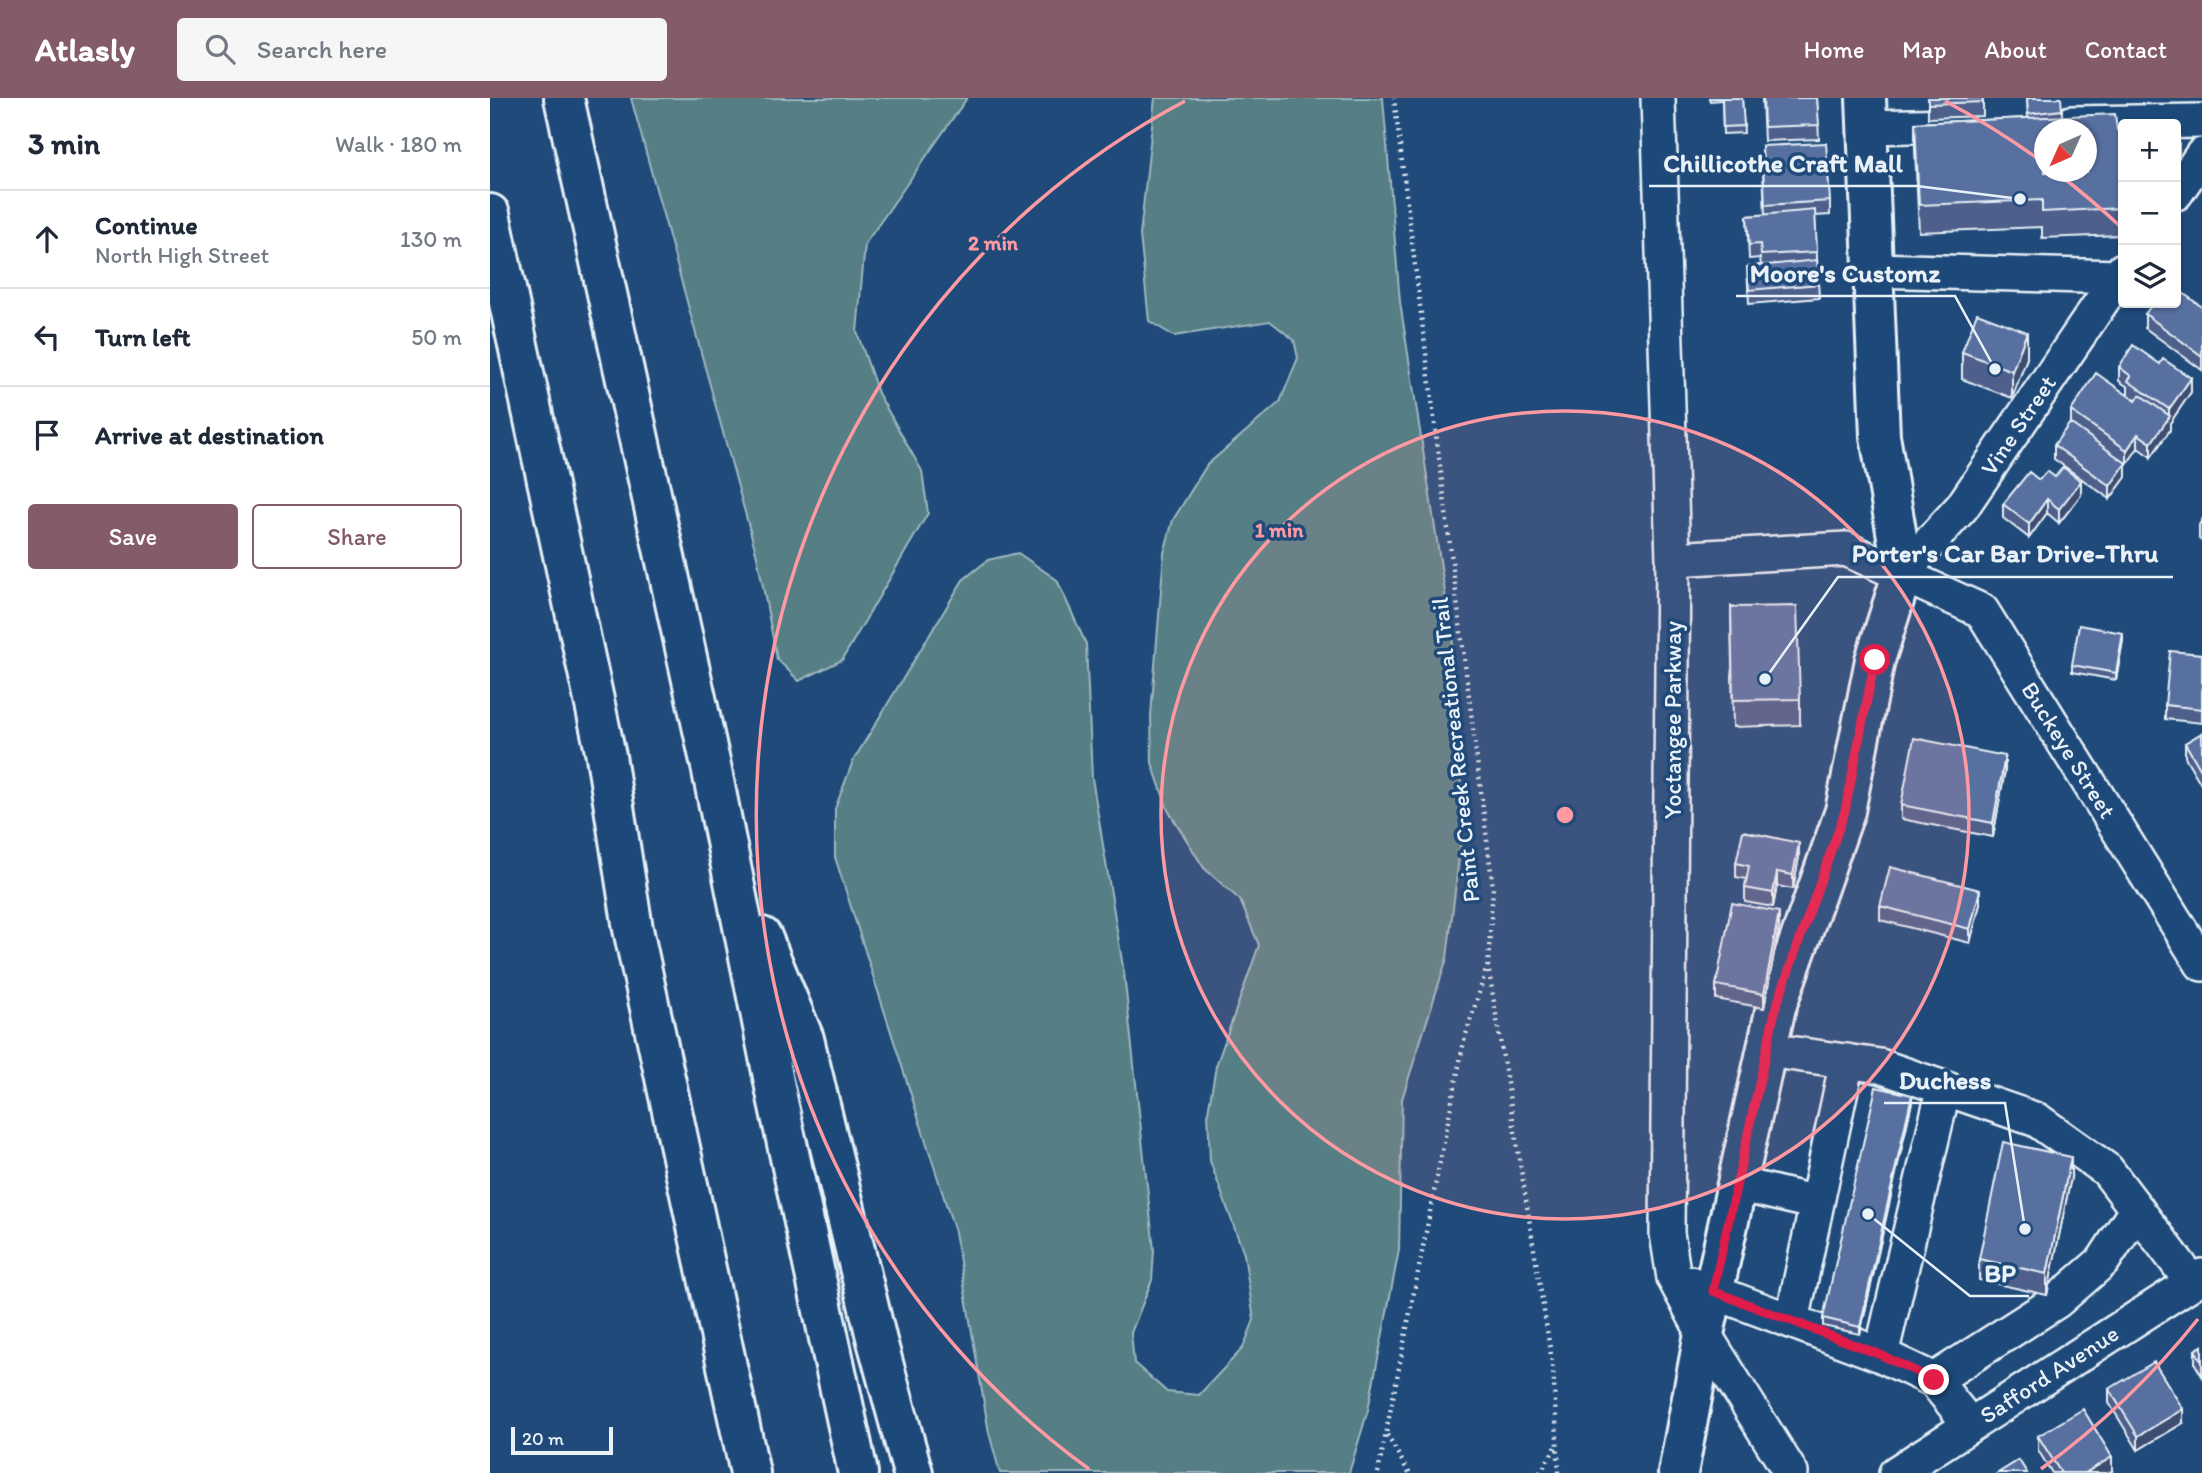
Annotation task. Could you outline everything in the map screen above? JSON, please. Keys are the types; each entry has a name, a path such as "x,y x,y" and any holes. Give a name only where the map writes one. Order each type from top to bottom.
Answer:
{"main road":[{"path":"564,98 711,766 777,1097 858,1473"},
{"path":"1678,1473 1713,1291 1776,1007 1845,811 1875,660 1903,572 1880,436 1866,112"},
{"path":"490,214 606,756 633,929 750,1473"},
{"path":"727,853 804,1039 877,1341 913,1473"}],"street":[{"name":"Yoctangee Parkway","path":"1658,98 1673,559 1667,1233 1674,1278 1704,1334 1791,1473"},
{"path":"1866,112 1987,125"},
{"path":"2097,123 2202,121"},
{"path":"2181,186 2202,155"},
{"path":"1873,270 2118,274"},
{"name":"Vine Street","path":"1903,572 1962,507 2118,278"},
{"name":"Buckeye Street","path":"1673,559 1846,549 1903,572 1982,611 2202,964"},
{"path":"1767,1050 1880,1066 2037,1120 2107,1170 2197,1279"},
{"path":"1792,1321 1847,1061"},
{"path":"1881,1355 1944,1088"},
{"path":"1737,1184 1817,1203"},
{"path":"1934,1380 2057,1301 2103,1261 2137,1209"},
{"path":"1674,1278 1881,1355 1934,1380 1970,1425"},
{"name":"Safford Avenue","path":"1896,1473 2197,1279"}],"path":[{"name":"Paint Creek Recreational Trail","path":"1378,1473 1464,1041 1488,964 1493,888 1394,98"},
{"path":"1488,964 1553,1367 1559,1473"},
{"path":"1387,1434 1409,1473"},
{"path":"1540,1473 1557,1444"}],"green space":[{"path":"631,98 967,98 865,244 857,332 878,393 922,471 928,513 842,660 799,681 777,659 757,556"},
{"path":"1155,98 1383,98 1400,302 1453,644 1463,825 1447,958 1402,1099 1399,1250 1368,1410 1349,1473 1000,1473 989,1433 955,1232 835,857 835,809 853,761 963,580 988,560 1018,553 1057,580 1086,644 1092,778 1124,973 1154,1250 1152,1280 1131,1333 1134,1363 1167,1392 1199,1395 1243,1348 1254,1320 1244,1254 1210,1161 1208,1112 1216,1066 1259,945 1240,900 1204,868 1168,810 1152,763 1151,715 1164,553 1173,520 1207,465 1280,402 1298,358 1294,340 1270,321 1174,336 1149,321 1140,235"}],"building":[{"path":"1722,98 1742,98 1744,126 1723,127"},
{"path":"1763,98 1817,98 1819,125 1764,127"},
{"path":"1928,98 1983,98 1983,102 1928,104"},
{"path":"2027,98 2061,98 2062,110 2028,114"},
{"path":"2115,114 2118,130 2118,208 2042,212 2042,200 1919,205 1915,123"},
{"path":"1826,143 1830,201 1765,205 1762,146"},
{"path":"1815,210 1817,252 1761,255 1760,244 1749,245 1747,216"},
{"path":"1817,260 1819,284 1749,290 1747,267"},
{"path":"2181,292 2202,307 2202,356 2145,314 2149,308 2181,308"},
{"path":"1977,313 2027,332 2012,371 1962,352"},
{"path":"2133,345 2160,364 2163,359 2191,378 2169,409 2128,381 2131,376 2119,367"},
{"path":"2096,373 2136,401 2140,395 2170,416 2151,443 2138,434 2127,450 2071,411"},
{"path":"2070,423 2126,463 2110,486 2054,445"},
{"path":"2063,467 2081,481 2059,509 2047,499 2029,524 2003,504 2029,472 2039,480 2047,471 2055,477"},
{"path":"1797,606 1800,699 1733,700 1731,607"},
{"path":"2079,625 2123,633 2116,673 2072,665"},
{"path":"2170,651 2202,654 2202,709 2165,705"},
{"path":"2202,733 2202,772 2185,743"},
{"path":"1914,738 2005,756 1993,823 1901,805"},
{"path":"1743,831 1799,843 1793,875 1777,872 1773,893 1745,888 1749,866 1736,863"},
{"path":"1890,867 1980,890 1970,929 1880,906"},
{"path":"1732,903 1779,912 1764,994 1716,985"},
{"path":"1876,1087 1912,1095 1860,1327 1823,1318"},
{"path":"2003,1142 2071,1157 2047,1274 1979,1259"},
{"path":"2202,1346 2202,1362 2195,1350"},
{"path":"2154,1362 2183,1409 2138,1436 2109,1389"},
{"path":"2083,1409 2112,1457 2085,1473 2061,1473 2038,1436"},
{"path":"2019,1460 2027,1473 1998,1473"}],"place":[{"name":"Chillicothe Craft Mall","path":"2020,199"},
{"name":"Moore's Customz","path":"1995,369"},
{"name":"Porter's Car Bar Drive-Thru","path":"1765,679"},
{"name":"BP","path":"1868,1214"},
{"name":"Duchess","path":"2025,1229"}],"route":[{"path":"1875,660 1845,811 1776,1007 1713,1291 1881,1355 1934,1380"}]}
